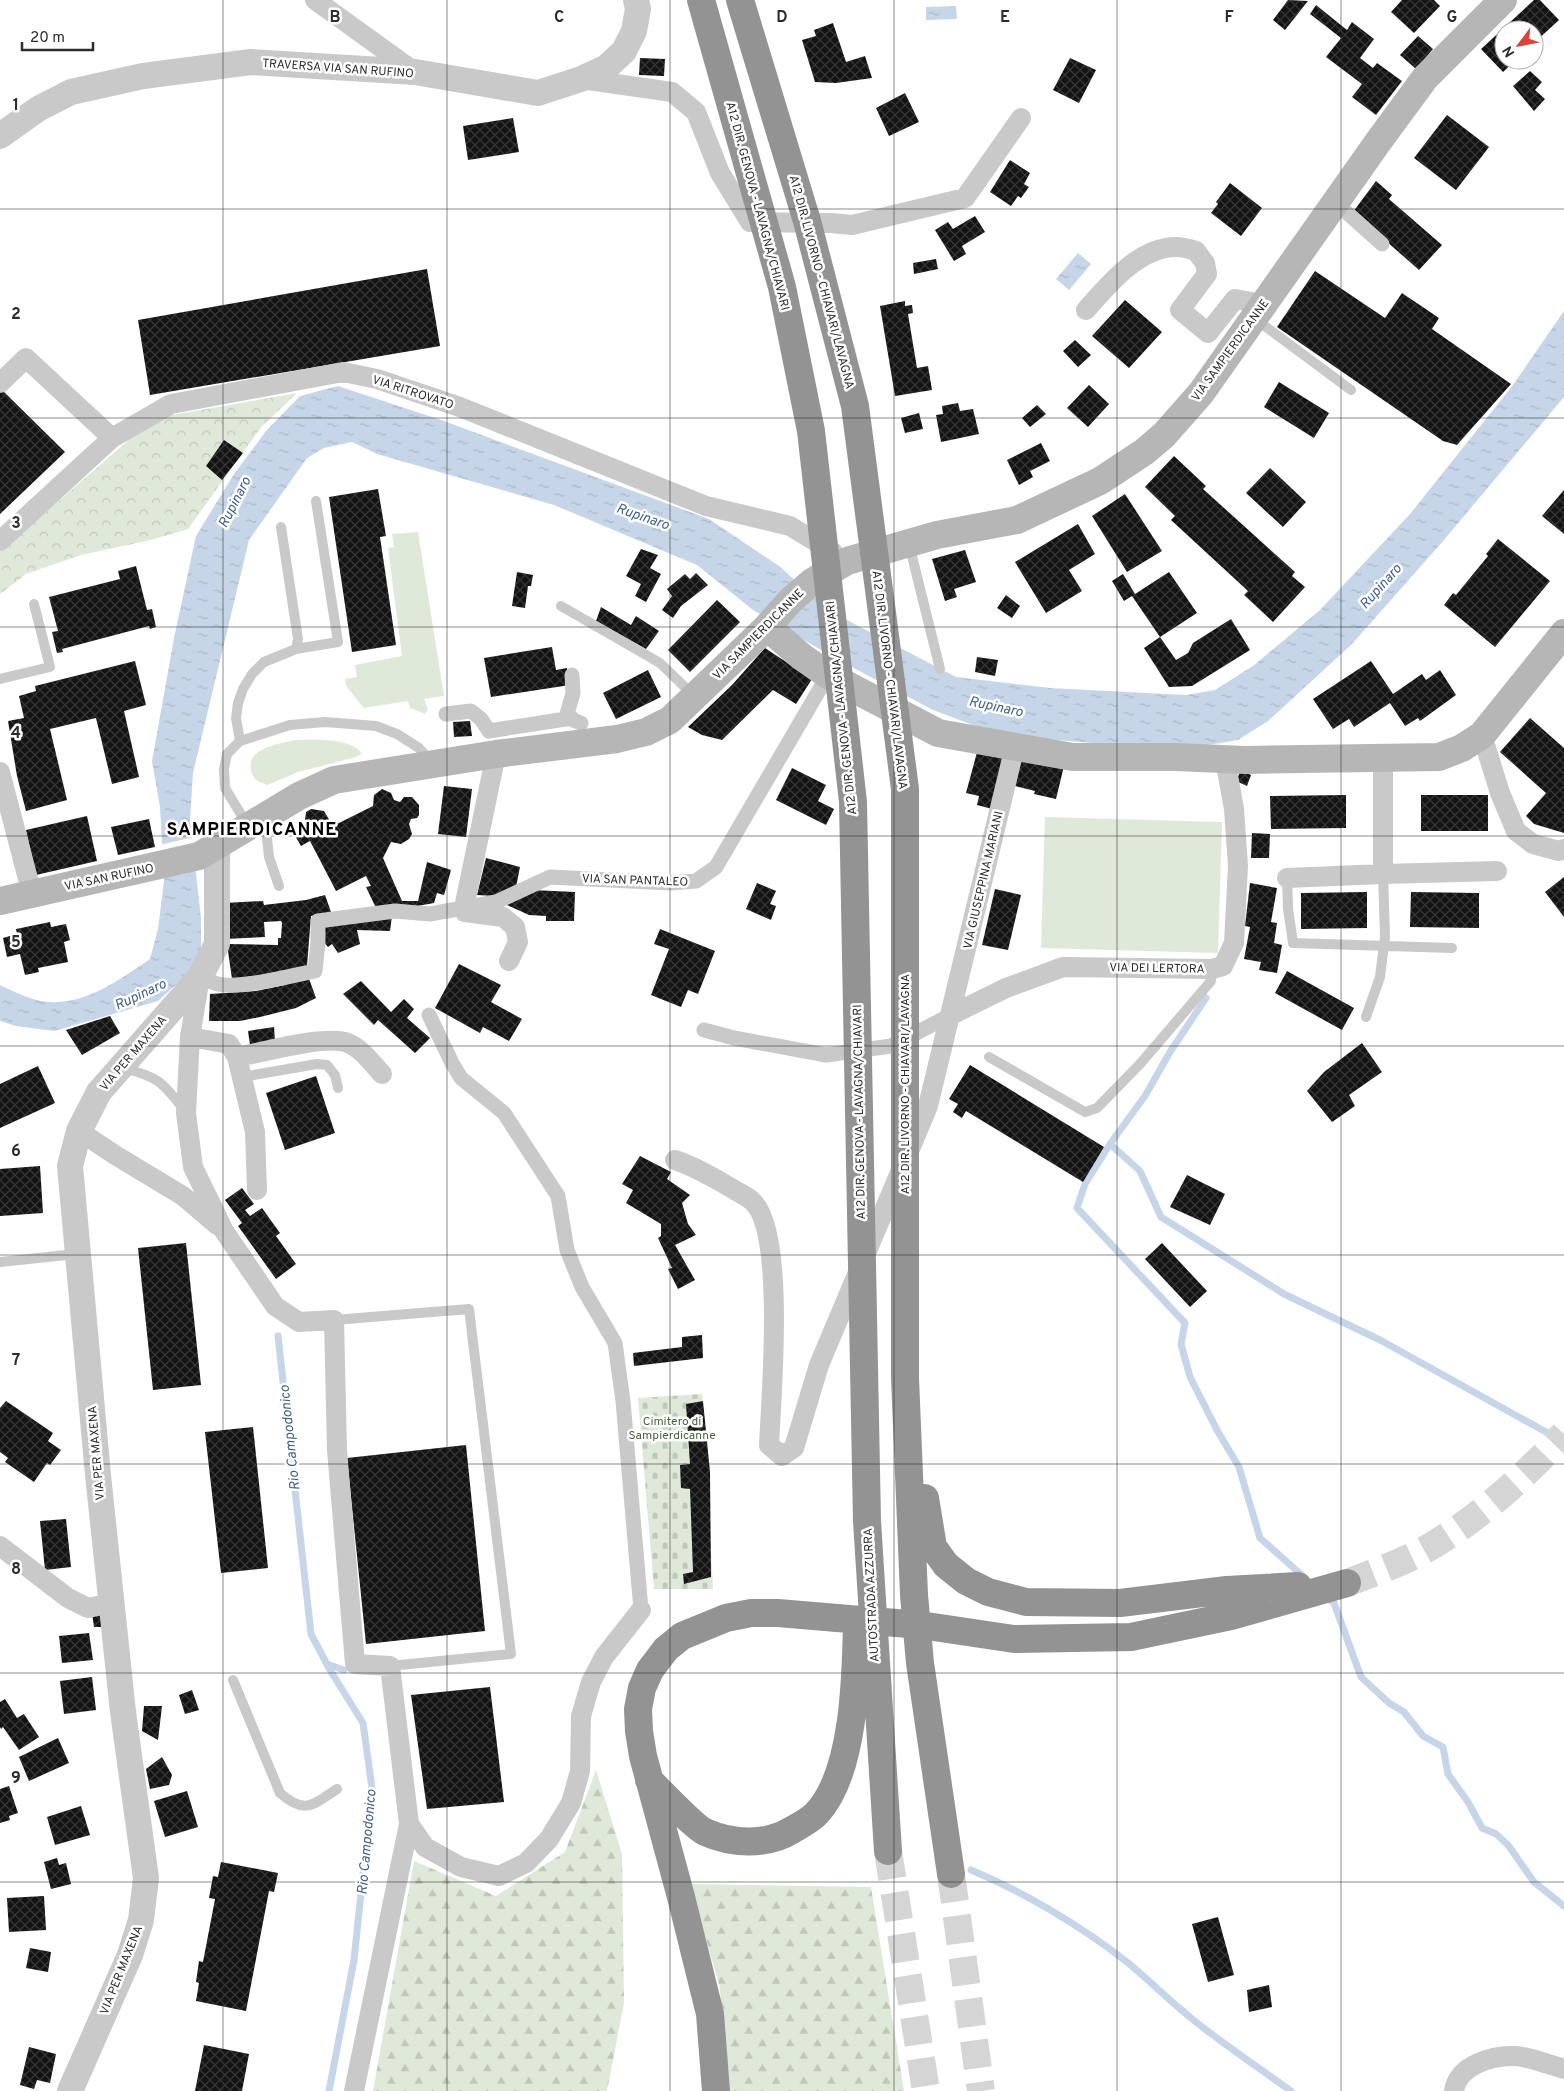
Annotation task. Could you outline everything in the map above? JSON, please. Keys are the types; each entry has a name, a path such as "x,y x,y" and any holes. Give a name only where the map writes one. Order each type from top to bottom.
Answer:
{"highway":[{"name":"A12 DIR. GENOVA - LAVAGNA/CHIAVARI","path":"701,0 782,287 811,431 853,802 867,1521 866,1668"},
{"name":"A12 DIR. LIVORNO - CHIAVARI/LAVAGNA","path":"740,0 808,221 855,406 905,789 905,1378 922,1541 914,1595 920,1663 951,1874"},
{"path":"716,2091 710,2014 682,1897 649,1780 639,1731 638,1709 642,1688 650,1670 666,1650 682,1636 726,1618 751,1613 822,1616 920,1625 1014,1639 1131,1637 1231,1616 1347,1583 1227,1590 1120,1603 1026,1602 988,1592 966,1581 946,1565 922,1541"},
{"path":"649,1780 703,1831 744,1843 780,1837 817,1814 832,1791 846,1752 866,1668"},
{"path":"866,1668 888,1852"}],"main road":[{"name":"VIA SAMPIERDICANNE","path":"208,851 312,789 334,780 496,754 617,739 646,732 670,720 767,627 790,601 812,582 848,561 937,535 1017,520 1100,482 1120,469 1164,435 1201,393 1425,78 1503,0"},
{"path":"767,627 802,657 828,675 938,733 1074,757 1226,759 1439,757 1462,748 1482,735 1564,633"},
{"name":"VIA SAN RUFINO","path":"0,901 161,865 208,851"}],"street":[{"path":"315,0 415,72"},
{"name":"TRAVERSA VIA SAN RUFINO","path":"0,136 38,109 71,92 143,76 251,62 415,72 538,92 581,79 607,67 624,51 634,31 638,9 636,0"},
{"path":"581,79 672,92 696,112 720,173 750,222 830,222 852,225 965,198 1021,118"},
{"path":"1335,202 1382,244"},
{"path":"1086,310 1112,280 1129,266 1157,251 1176,247 1196,251 1206,263 1207,274 1180,310 1208,333 1235,299 1258,311"},
{"path":"0,383 26,358 112,438 0,541"},
{"name":"VIA RITROVATO","path":"112,438 171,404 343,372 377,379 460,407 706,506 790,526 848,561"},
{"path":"446,714 471,711 481,719 488,731 576,721 568,714 573,693 572,675"},
{"name":"VIA SAN PANTALEO","path":"200,977 217,984 230,986 315,971 318,921 395,911 430,914 496,902 550,876 670,883 696,882 716,867 828,675"},
{"path":"1482,735 1500,793 1516,831 1533,844 1559,851 1564,849"},
{"name":"VIA GIUSEPPINA MARIANI","path":"675,1160 695,1167 753,1201 762,1215 769,1240 774,1325 769,1445 782,1456 794,1448 819,1365 928,1106 1015,746"},
{"path":"496,754 464,908 465,912 503,916 515,928 518,942 509,960"},
{"name":"VIA DEI LERTORA","path":"951,1015 1006,988 1063,967 1212,969 1223,966 1234,943 1238,866 1234,809 1226,759"},
{"path":"1383,759 1383,874"},
{"path":"0,772 32,894"},
{"name":"VIA PER MAXENA","path":"70,2091 130,1955 141,1920 146,1878 123,1712 98,1475 70,1166 79,1131 99,1092 200,977 217,944 208,851"},
{"path":"1287,878 1497,871"},
{"path":"200,977 190,1037 186,1113 193,1167 224,1231 275,1306 299,1322 334,1320 337,1450 355,1664 390,1666 409,1824 354,2091"},
{"path":"409,1824 424,1847 461,1867 499,1876 526,1863 549,1839 571,1802 580,1771 581,1716 591,1682 604,1657 641,1610 623,1401 615,1343 582,1286 567,1250 558,1196 504,1113 461,1078 430,1015"},
{"path":"704,1030 734,1038 826,1055 891,1046 951,1015"},
{"path":"190,1037 229,1044 237,1057 255,1132 257,1190"},
{"path":"237,1057 272,1048 332,1040 347,1043 361,1052 382,1074"},
{"path":"79,1131 183,1196 224,1231"},
{"path":"0,1546 68,1598 88,1608 112,1603"},
{"path":"1454,2091 1456,2081 1473,2064 1494,2059 1516,2056 1564,2069"}],"lane":[{"path":"1258,311 1351,390"},
{"path":"240,740 236,718 238,703 243,689 252,674 264,662 296,649 338,642 316,501"},
{"path":"281,527 298,639 296,649"},
{"path":"909,543 940,669"},
{"path":"0,679 50,667 34,604"},
{"path":"561,606 660,663 694,697"},
{"path":"279,886 256,822 225,788 224,769 228,754 240,740 290,725 325,722 376,726 397,734 419,748 434,764"},
{"path":"1366,1017 1380,977 1384,946 1383,874"},
{"path":"1287,878 1288,908 1293,943 1452,948"},
{"path":"988,1057 1085,1112 1097,1108 1140,1064 1211,981 1212,969"},
{"path":"242,1077 317,1064 327,1065 335,1075 338,1088"},
{"path":"120,1068 154,1078 166,1086 186,1113"},
{"path":"0,1262 78,1254"},
{"path":"334,1320 469,1308 511,1654 390,1666"},
{"path":"233,1680 280,1793 292,1804 311,1806 337,1789"}],"green space":[{"path":"297,393 262,426 188,529 151,540 81,555 26,574 0,594 0,552 138,432 166,416"},
{"path":"418,532 444,696 424,699 428,709 425,714 410,708 408,701 364,708 346,686 345,679 357,677 355,665 402,656 388,548 394,547 392,534"},
{"path":"296,740 341,742 357,749 362,754 298,772 267,785 254,778 251,763 254,756 266,748"},
{"path":"1045,817 1222,822 1218,953 1041,948"},
{"name":"Cimitero di Sampierdicanne","path":"702,1394 713,1589 654,1589 638,1398"},
{"path":"596,1770 622,1854 624,2003 607,2091 373,2091 414,1861 496,1896 565,1852"},
{"path":"690,1884 871,1887 904,2091 724,2091 720,1988"}],"water":[{"path":"956,6 957,19 926,20 926,7"},
{"path":"1078,253 1091,264 1069,290 1056,279"},
{"name":"Rupinaro","path":"1564,311 1564,397 1444,540 1352,644 1268,721 1238,740 1208,745 1115,745 1046,739 981,728 933,710 833,657 753,610 697,565 554,505 377,454 352,442 324,448 307,458 249,540 193,773 190,820 201,918 201,957 191,971 158,1001 54,1031 16,1026 0,1021 0,985 33,999 49,1002 65,1001 80,998 110,985 150,959 158,929 164,881 160,807 152,761 174,638 196,536 234,474 266,431 300,396 338,386 444,421 709,519 779,566 813,596 845,619 956,677 1050,688 1186,695 1215,690 1253,666 1320,610 1410,514 1513,385"}],"pier":[{"path":"194,837 197,862 160,861 159,845"}],"building":[{"path":"1288,0 1308,1 1285,30 1273,20"},
{"path":"1402,0 1434,0 1440,6 1414,33 1391,12"},
{"path":"1534,0 1540,0 1559,20 1544,34 1544,20 1512,20"},
{"path":"1316,5 1347,30 1352,22 1374,39 1360,58 1373,68 1377,63 1402,81 1376,115 1352,97 1362,84 1326,57 1341,38 1310,14"},
{"path":"833,23 846,62 865,56 872,78 836,83 815,82 802,40 816,36 814,30"},
{"path":"1418,36 1433,49 1416,69 1400,55"},
{"path":"1494,37 1494,63 1481,49"},
{"path":"640,58 665,59 664,76 639,75"},
{"path":"1070,58 1096,70 1079,103 1053,90"},
{"path":"1530,71 1542,82 1535,90 1545,99 1534,111 1513,86"},
{"path":"905,93 919,122 889,136 876,108"},
{"path":"1447,115 1489,147 1456,190 1414,158"},
{"path":"513,118 519,152 468,160 463,126"},
{"path":"1010,160 1030,173 1024,184 1029,187 1021,198 1018,196 1011,206 990,192"},
{"path":"1376,181 1392,195 1389,199 1442,245 1419,270 1353,212"},
{"path":"1230,183 1262,208 1241,236 1211,213 1218,204 1216,202"},
{"path":"975,216 985,232 962,246 966,254 954,261 935,230 948,222 953,229"},
{"path":"936,259 938,269 914,274 913,263"},
{"path":"427,269 440,346 150,395 138,320"},
{"path":"1315,271 1385,318 1402,293 1439,318 1432,329 1511,384 1457,445 1443,441 1277,327"},
{"path":"1125,300 1162,332 1129,368 1092,336"},
{"path":"905,301 905,306 912,305 913,313 908,314 917,368 928,366 932,390 895,396 880,306"},
{"path":"1075,340 1091,355 1078,367 1063,351"},
{"path":"1279,382 1329,413 1314,438 1264,407"},
{"path":"1089,385 1109,404 1088,427 1067,408"},
{"path":"2,390 65,452 0,514 0,392"},
{"path":"958,403 960,411 973,409 979,434 941,442 936,415 943,414 942,406"},
{"path":"1037,405 1046,414 1030,427 1022,418"},
{"path":"919,413 923,429 905,433 901,418"},
{"path":"224,440 243,453 222,480 206,466"},
{"path":"1041,443 1050,461 1030,471 1033,477 1019,485 1007,460"},
{"path":"1174,456 1206,486 1203,489 1295,572 1292,576 1305,587 1273,622 1244,595 1248,591 1171,520 1175,516 1145,487"},
{"path":"1270,468 1306,502 1283,527 1246,493"},
{"path":"378,489 386,536 380,537 396,645 352,652 329,497"},
{"path":"1564,490 1564,534 1542,516"},
{"path":"1125,494 1162,551 1127,572 1092,516"},
{"path":"1078,524 1095,554 1069,570 1082,591 1046,613 1015,562"},
{"path":"1498,539 1550,581 1495,647 1444,605 1453,593 1456,595 1488,556 1486,554"},
{"path":"641,549 658,555 650,568 661,574 646,602 635,596 641,584 626,576"},
{"path":"965,550 976,582 954,589 957,597 945,601 932,559"},
{"path":"136,566 147,610 152,609 156,627 150,629 149,626 62,649 63,652 57,653 52,632 58,631 49,597 120,579 118,571"},
{"path":"517,572 533,575 531,586 528,586 525,608 512,606"},
{"path":"1169,572 1197,613 1160,637 1132,596 1124,601 1112,581 1123,574 1135,594"},
{"path":"696,573 708,585 681,606 673,618 662,610 672,596 667,589 685,574 690,579"},
{"path":"1006,595 1020,606 1012,618 997,608"},
{"path":"717,600 740,622 690,672 668,650"},
{"path":"601,607 631,625 636,616 659,631 646,649 596,621"},
{"path":"1231,619 1250,650 1192,686 1169,687 1144,648 1160,637 1176,660 1188,653 1193,643"},
{"path":"552,647 556,670 567,668 570,685 491,697 484,658"},
{"path":"765,648 812,679 796,704 773,690 722,740 702,735 688,727 732,685"},
{"path":"977,657 998,660 995,676 975,672"},
{"path":"135,661 146,705 124,711 139,777 112,784 96,718 50,729 67,800 26,811 17,776 8,721 24,718 19,696 36,691 35,686"},
{"path":"1371,661 1393,694 1422,674 1426,680 1440,670 1456,695 1420,721 1418,718 1405,726 1390,703 1354,727 1349,719 1333,729 1313,699"},
{"path":"648,670 661,697 616,719 603,693"},
{"path":"1530,718 1564,748 1564,833 1534,824 1526,816 1546,793 1500,752"},
{"path":"470,721 472,736 454,737 453,722"},
{"path":"979,745 1006,752 992,809 977,805 979,796 966,793"},
{"path":"1017,756 1064,766 1056,799 1034,794 1035,791 1011,785"},
{"path":"792,768 826,785 818,801 834,809 826,825 776,800"},
{"path":"1241,770 1251,775 1247,786 1236,781"},
{"path":"444,786 472,789 466,837 438,834"},
{"path":"382,789 391,793 394,800 400,802 404,797 412,797 419,805 419,815 417,818 411,819 409,824 412,834 409,839 401,844 391,842 383,858 402,901 418,901 427,862 451,870 444,895 437,893 434,903 401,909 376,908 366,887 371,886 366,876 336,891 310,841 301,846 294,834 304,828 306,812 311,809 324,811 333,826 373,806 374,795"},
{"path":"1346,795 1346,828 1271,829 1270,796"},
{"path":"1421,795 1488,795 1488,831 1421,831"},
{"path":"87,816 97,861 36,875 26,830"},
{"path":"149,819 155,847 118,855 111,827"},
{"path":"1252,833 1270,834 1269,858 1251,858"},
{"path":"486,858 520,867 516,887 494,896 477,895"},
{"path":"1564,877 1564,917 1545,892"},
{"path":"757,883 776,891 770,904 776,906 771,920 746,909"},
{"path":"1250,883 1277,888 1271,922 1277,923 1274,943 1282,945 1277,973 1259,970 1261,962 1244,959 1250,927 1245,926"},
{"path":"995,889 1021,895 1008,950 982,945"},
{"path":"532,890 575,892 574,921 546,921 546,916 529,915 507,905"},
{"path":"1367,892 1367,928 1301,929 1301,893"},
{"path":"1411,892 1479,893 1479,928 1410,927"},
{"path":"325,895 331,912 311,916 307,966 278,973 232,979 227,944 278,945 278,938 281,938 282,923 281,921 264,922 265,937 225,939 224,903 263,901 264,905 306,900"},
{"path":"392,916 390,931 357,930 360,944 338,953 332,944 328,947 321,939 322,927"},
{"path":"50,922 51,927 66,924 70,940 64,942 68,962 38,968 39,972 25,975 20,954 7,957 3,938 17,934 16,929"},
{"path":"660,929 715,951 698,994 688,990 681,1007 651,995 669,949 654,944"},
{"path":"459,964 501,985 491,1002 522,1019 509,1041 483,1027 480,1033 435,1008"},
{"path":"1287,971 1354,1008 1342,1030 1275,993"},
{"path":"308,976 316,998 296,1008 240,1021 209,1021 210,994 256,991 285,985"},
{"path":"361,981 391,1012 404,999 414,1009 407,1018 430,1038 415,1053 378,1020 374,1025 343,994"},
{"path":"110,1016 120,1033 82,1055 66,1030"},
{"path":"274,1027 275,1041 250,1045 248,1031"},
{"path":"1362,1043 1382,1072 1349,1095 1355,1106 1332,1122 1307,1091 1324,1072"},
{"path":"970,1065 1104,1147 1083,1182 966,1111 962,1118 953,1112 958,1104 949,1099"},
{"path":"38,1066 55,1103 0,1128 0,1084"},
{"path":"316,1076 335,1133 285,1150 266,1093"},
{"path":"640,1156 671,1172 667,1179 690,1195 682,1203 688,1224 696,1235 675,1245 695,1280 678,1289 668,1269 672,1268 658,1238 661,1236 661,1224 626,1203 633,1190 622,1184"},
{"path":"40,1166 43,1213 0,1216 0,1169"},
{"path":"1187,1175 1225,1194 1210,1225 1170,1207"},
{"path":"242,1188 254,1204 245,1210 250,1216 262,1208 280,1233 276,1236 296,1264 276,1279 238,1226 242,1223 225,1200"},
{"path":"186,1243 201,1385 153,1390 138,1248"},
{"path":"1162,1243 1207,1291 1190,1307 1145,1259"},
{"path":"702,1335 703,1358 634,1366 633,1353 682,1347 682,1337"},
{"path":"6,1401 53,1433 48,1441 61,1450 50,1465 47,1463 34,1482 5,1462 8,1458 0,1452 0,1408"},
{"path":"703,1401 710,1472 711,1577 684,1584 683,1574 693,1572 690,1489 681,1488 680,1465 690,1464 686,1404"},
{"path":"253,1427 268,1568 221,1573 205,1432"},
{"path":"466,1445 485,1631 366,1644 347,1458"},
{"path":"66,1519 71,1567 45,1570 40,1521"},
{"path":"92,1613 106,1613 108,1627 94,1627"},
{"path":"89,1633 93,1660 62,1663 59,1636"},
{"path":"92,1677 96,1710 64,1714 60,1681"},
{"path":"490,1687 504,1802 427,1809 411,1695"},
{"path":"192,1690 199,1710 185,1714 179,1695"},
{"path":"5,1699 17,1718 24,1714 39,1737 19,1750 3,1727 1,1729 0,1727 0,1702"},
{"path":"144,1706 162,1706 158,1740 142,1731"},
{"path":"58,1738 69,1763 29,1781 19,1757"},
{"path":"162,1757 172,1775 169,1785 150,1789 146,1769"},
{"path":"9,1786 18,1813 9,1816 10,1820 0,1823 0,1789"},
{"path":"187,1791 198,1827 165,1837 154,1801"},
{"path":"81,1806 90,1835 55,1845 47,1817"},
{"path":"57,1858 59,1865 66,1863 71,1884 51,1889 44,1862"},
{"path":"221,1862 278,1873 274,1892 269,1891 246,2011 196,2001 199,1983 196,1982 199,1961 203,1962 215,1899 209,1898 213,1876 218,1877"},
{"path":"44,1896 46,1930 9,1932 7,1898"},
{"path":"1218,1917 1234,1975 1208,1982 1192,1924"},
{"path":"30,1948 51,1952 48,1972 26,1968"},
{"path":"1269,1985 1272,2007 1249,2012 1247,1990"},
{"path":"204,2045 249,2054 242,2091 195,2091"},
{"path":"29,2047 56,2054 50,2083 37,2080 34,2089 20,2085"}],"waterway":[{"path":"1206,998 1170,1052 1145,1096 1110,1144 1085,1184 1077,1208 1185,1323 1181,1344 1190,1377 1218,1432 1239,1467 1260,1538 1305,1578"},
{"path":"1110,1144 1140,1171 1161,1217 1284,1294 1382,1341 1564,1442"},
{"name":"Rio Campodonico","path":"278,1336 311,1634 330,1670 363,1723 372,1788 354,1960 329,2091"},
{"path":"1326,1596 1334,1603 1361,1677 1389,1703 1404,1712 1423,1736 1443,1747 1448,1774 1468,1802 1482,1828 1496,1834 1508,1845 1534,1882 1564,1906"},
{"path":"327,1664 344,1670"},
{"path":"971,1870 1032,1899 1091,1936 1127,1962 1207,2031 1291,2091"}],"tunnel":[{"path":"1347,1583 1415,1555 1456,1531 1513,1485 1564,1434"},
{"path":"888,1851 926,2091"},
{"path":"951,1874 981,2091"}],"district":[{"name":"SAMPIERDICANNE","path":"252,829"}]}
